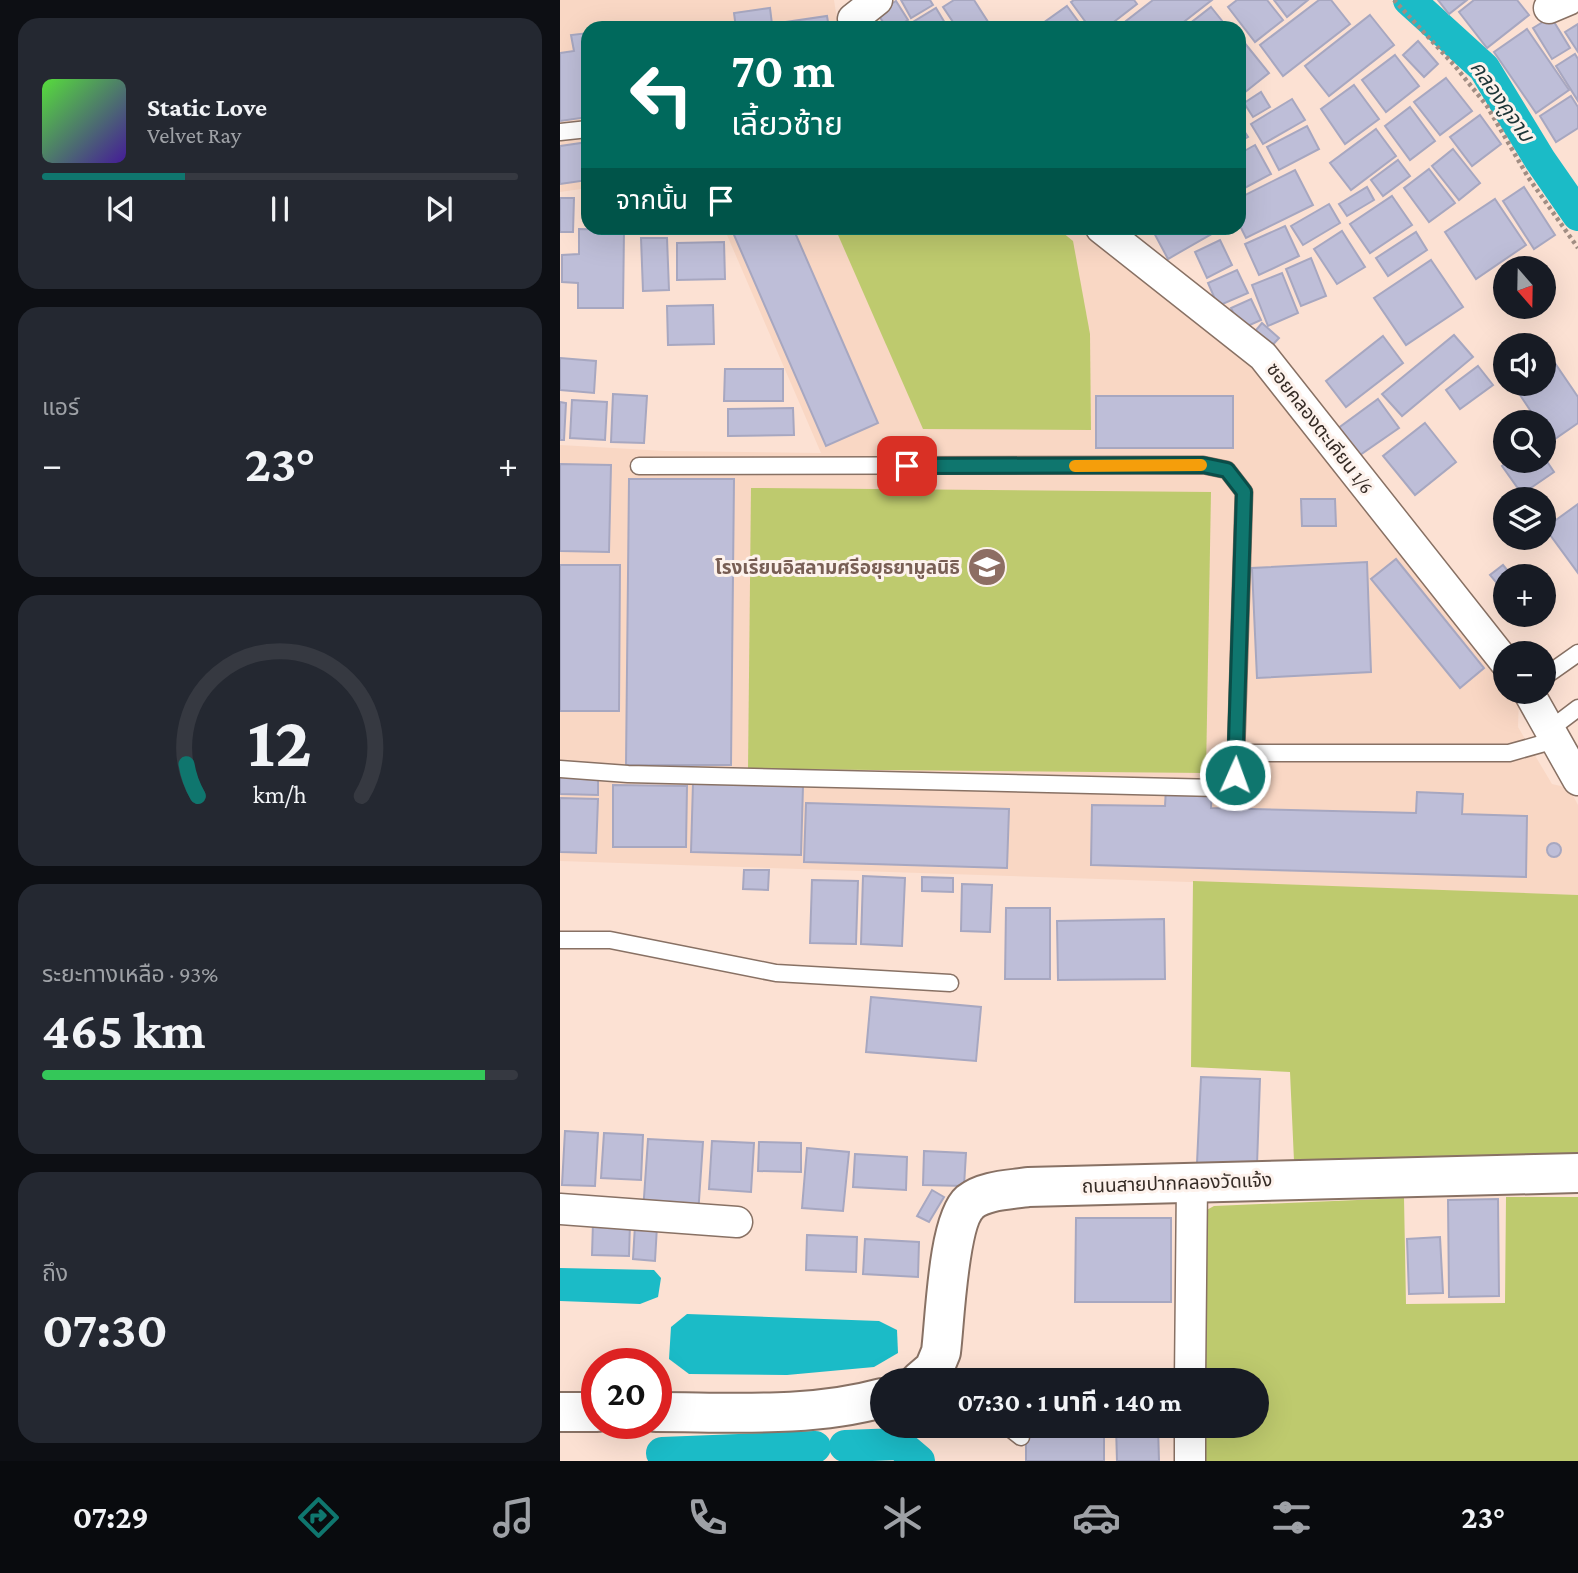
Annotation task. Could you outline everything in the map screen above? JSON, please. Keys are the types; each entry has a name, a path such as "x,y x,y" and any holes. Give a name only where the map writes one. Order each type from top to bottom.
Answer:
{"street":[{"path":"858,21 877,0"},
{"name":"ซอยคลองตะเคียน 1/6","path":"1110,235 1263,356 1493,647"},
{"path":"1535,704 1578,780"},
{"name":"ถนนสายปากคลองวัดแจ้ง","path":"937,1368 941,1352 953,1238 959,1217 970,1202 990,1193 1028,1187 1578,1173"},
{"path":"1190,1368 1192,1182"},
{"path":"560,1209 737,1222"},
{"path":"672,1412 834,1409 870,1401"},
{"path":"560,1412 581,1412"},
{"path":"1189,1461 1190,1438"}],"lane":[{"path":"560,132 581,130"},
{"path":"560,768 628,774 1218,788 1228,785 1235,775 1244,492 1227,470 1203,465 639,466"},
{"path":"1556,669 1578,653"},
{"path":"1236,753 1508,753 1552,735 1578,708"},
{"path":"560,940 610,940 776,973 950,983"}],"path":[{"path":"1394,0 1455,66 1487,106 1528,177 1575,239 1578,248"}],"shaded area":[{"path":"560,0 834,0 836,13 842,21 581,21 581,189 560,192"},
{"name":"โรงเรียนอิสลามศรีอยุธยามูลนิธิ","path":"727,235 1092,235 1251,366 1493,666 1493,704 1519,704 1518,727 1552,784 1569,788 1578,805 1578,895 560,861 560,445 666,451 821,453"}],"green space":[{"path":"838,235 1066,235 1073,241 1090,334 1091,430 923,429"},
{"path":"751,488 1211,492 1206,773 748,769"},
{"path":"1193,881 1578,895 1578,1153 1294,1161 1290,1072 1191,1067"},
{"path":"1506,1197 1578,1197 1578,1461 1200,1461 1200,1438 1269,1438 1269,1368 1200,1368 1201,1213 1214,1206 1404,1198 1406,1304 1505,1303"}],"water":[{"path":"560,1268 654,1270 661,1278 658,1297 640,1304 560,1301"},
{"path":"687,1314 879,1321 897,1330 898,1353 874,1367 787,1375 689,1374 672,1361 671,1327"}],"building":[{"path":"901,0 930,0 933,5 911,18"},
{"path":"954,0 974,0 987,21 952,21 943,7"},
{"path":"1134,0 1137,4 1115,21 1085,21 1071,2"},
{"path":"1153,0 1212,0 1185,21 1126,21"},
{"path":"1237,0 1267,0 1283,20 1255,42 1246,30 1246,21 1239,21 1228,7"},
{"path":"1274,0 1308,0 1287,17"},
{"path":"1319,0 1331,0 1350,24 1283,76 1260,45"},
{"path":"1438,0 1467,0 1449,14"},
{"path":"1474,0 1517,0 1529,15 1487,48 1459,12"},
{"path":"896,1 908,20 882,21 877,13"},
{"path":"1067,6 1078,21 1046,21"},
{"path":"1211,7 1222,21 1193,21"},
{"path":"770,8 772,21 735,21 734,13"},
{"path":"936,8 944,21 915,21"},
{"path":"1370,15 1394,45 1329,96 1305,66"},
{"path":"827,16 828,21 793,21"},
{"path":"1551,17 1570,48 1552,59 1533,28"},
{"path":"1578,24 1578,52 1565,32"},
{"path":"1527,29 1569,90 1536,113 1494,52"},
{"path":"581,34 581,118 560,121 560,53 574,51 571,35"},
{"path":"1418,41 1438,64 1424,77 1403,55"},
{"path":"1246,45 1269,73 1246,91"},
{"path":"1575,54 1578,59 1578,101 1556,66"},
{"path":"1395,55 1419,86 1386,112 1362,80"},
{"path":"1446,78 1472,111 1440,135 1414,102"},
{"path":"1354,85 1379,119 1345,144 1321,109"},
{"path":"1261,92 1270,107 1253,117 1246,102"},
{"path":"1571,96 1578,107 1578,128 1556,142 1540,116"},
{"path":"1292,99 1305,120 1263,144 1251,124"},
{"path":"1410,107 1435,141 1410,160 1385,126"},
{"path":"1480,115 1501,144 1472,166 1450,137"},
{"path":"1307,126 1319,149 1279,170 1267,147"},
{"path":"1376,129 1396,156 1351,190 1330,163"},
{"path":"581,143 581,181 560,184 560,146"},
{"path":"1255,145 1271,174 1246,187 1246,150"},
{"path":"1453,149 1480,183 1459,200 1432,166"},
{"path":"1398,160 1410,176 1383,196 1371,180"},
{"path":"1429,169 1455,203 1429,222 1404,188"},
{"path":"1295,170 1313,205 1246,238 1246,194"},
{"path":"1367,187 1374,200 1347,216 1339,204"},
{"path":"1524,187 1555,235 1534,249 1503,201"},
{"path":"1392,196 1412,225 1370,253 1350,224"},
{"path":"560,198 574,198 573,232 560,232"},
{"path":"1495,199 1526,245 1510,256 1493,256 1493,267 1476,279 1445,232"},
{"path":"1329,204 1340,223 1303,245 1291,226"},
{"path":"1285,226 1299,256 1259,275 1245,244"},
{"path":"579,229 581,235 624,235 623,308 578,308 578,283 562,282 562,255 579,254"},
{"path":"1342,231 1365,267 1337,284 1314,249"},
{"path":"1416,232 1427,250 1388,276 1376,258"},
{"path":"734,235 796,235 878,423 826,446"},
{"path":"1155,235 1210,235 1168,259"},
{"path":"641,238 667,238 669,290 643,291"},
{"path":"1220,240 1232,265 1207,278 1195,252"},
{"path":"724,242 725,279 677,280 677,243"},
{"path":"1311,258 1326,296 1301,306 1286,269"},
{"path":"1431,260 1463,307 1406,345 1374,298"},
{"path":"1237,270 1248,293 1218,306 1208,283"},
{"path":"1282,273 1298,313 1268,326 1252,285"},
{"path":"1251,299 1261,320 1241,329 1231,308"},
{"path":"713,305 714,344 668,345 667,306"},
{"path":"1262,323 1279,338 1268,350 1251,336"},
{"path":"1454,335 1473,357 1402,416 1382,394"},
{"path":"1383,336 1403,363 1346,407 1326,381"},
{"path":"560,358 596,361 594,393 560,390"},
{"path":"1556,365 1578,397 1578,423 1556,438 1556,410 1530,410 1521,396 1556,396"},
{"path":"1478,366 1493,385 1460,409 1446,390"},
{"path":"725,369 783,369 783,401 724,401"},
{"path":"613,394 647,396 644,443 611,442"},
{"path":"1096,396 1233,396 1233,448 1096,448"},
{"path":"1378,399 1399,428 1357,457 1337,429"},
{"path":"572,400 607,402 605,440 570,438"},
{"path":"560,402 566,403 564,440 560,440"},
{"path":"793,408 794,435 728,436 728,409"},
{"path":"1425,423 1456,462 1415,495 1383,456"},
{"path":"560,464 611,465 609,552 560,551"},
{"path":"1507,473 1553,473 1532,487 1517,487"},
{"path":"629,479 734,479 731,765 626,765"},
{"path":"1301,499 1335,499 1336,526 1302,526"},
{"path":"1578,504 1578,573 1556,543 1556,520"},
{"path":"1396,559 1484,668 1460,688 1371,579"},
{"path":"1367,562 1371,672 1257,678 1252,568"},
{"path":"560,565 620,565 619,711 560,711"},
{"path":"560,775 598,777 598,795 560,794"},
{"path":"693,783 803,786 801,855 691,852"},
{"path":"613,785 687,786 686,847 613,847"},
{"path":"1166,788 1212,788 1211,808 1416,813 1417,792 1463,794 1462,814 1527,816 1526,877 1091,865 1092,805 1165,806"},
{"path":"560,798 598,799 596,853 560,852"},
{"path":"806,803 1009,809 1007,868 804,862"},
{"path":"1554,843 1559,845 1559,855 1554,857 1549,855 1547,850 1549,845"},
{"path":"744,870 769,870 768,890 743,889"},
{"path":"863,876 905,878 902,946 861,944"},
{"path":"922,877 953,878 953,892 922,891"},
{"path":"812,880 858,881 856,944 810,943"},
{"path":"962,884 992,885 990,932 961,931"},
{"path":"1006,908 1050,908 1050,979 1005,979"},
{"path":"1164,919 1165,979 1058,980 1057,921"},
{"path":"871,997 981,1007 976,1061 866,1052"},
{"path":"1201,1077 1260,1079 1257,1165 1197,1163"},
{"path":"565,1131 598,1133 595,1186 562,1185"},
{"path":"604,1133 643,1135 641,1180 601,1178"},
{"path":"648,1139 703,1142 698,1215 643,1212"},
{"path":"712,1141 754,1143 751,1192 709,1189"},
{"path":"759,1142 801,1143 801,1172 758,1171"},
{"path":"807,1148 849,1152 843,1211 802,1208"},
{"path":"924,1151 966,1153 964,1186 923,1185"},
{"path":"855,1154 907,1157 906,1190 853,1187"},
{"path":"932,1190 944,1197 929,1222 917,1216"},
{"path":"1498,1199 1499,1296 1449,1297 1448,1200"},
{"path":"1076,1218 1171,1218 1171,1302 1075,1302"},
{"path":"593,1222 630,1223 629,1256 592,1255"},
{"path":"635,1225 657,1226 655,1261 633,1259"},
{"path":"807,1235 857,1237 856,1272 806,1270"},
{"path":"1440,1237 1443,1293 1409,1294 1407,1239"},
{"path":"865,1239 919,1242 918,1277 863,1274"},
{"path":"1026,1438 1104,1438 1104,1461 1026,1461"},
{"path":"1116,1438 1158,1438 1159,1461 1117,1461"}],"waterway":[{"name":"คลองคูจาม","path":"1409,0 1484,68 1540,160 1578,215"},
{"path":"845,1446 899,1444 919,1461"},
{"path":"662,1453 815,1447"}],"slow traffic":[{"path":"1075,466 1201,465"}],"place":[{"name":"โรงเรียนอิสลามศรีอยุธยามูลนิธิ","path":"987,567"}],"route":[{"path":"907,466 1203,465 1227,470 1244,492 1235,775"}]}
